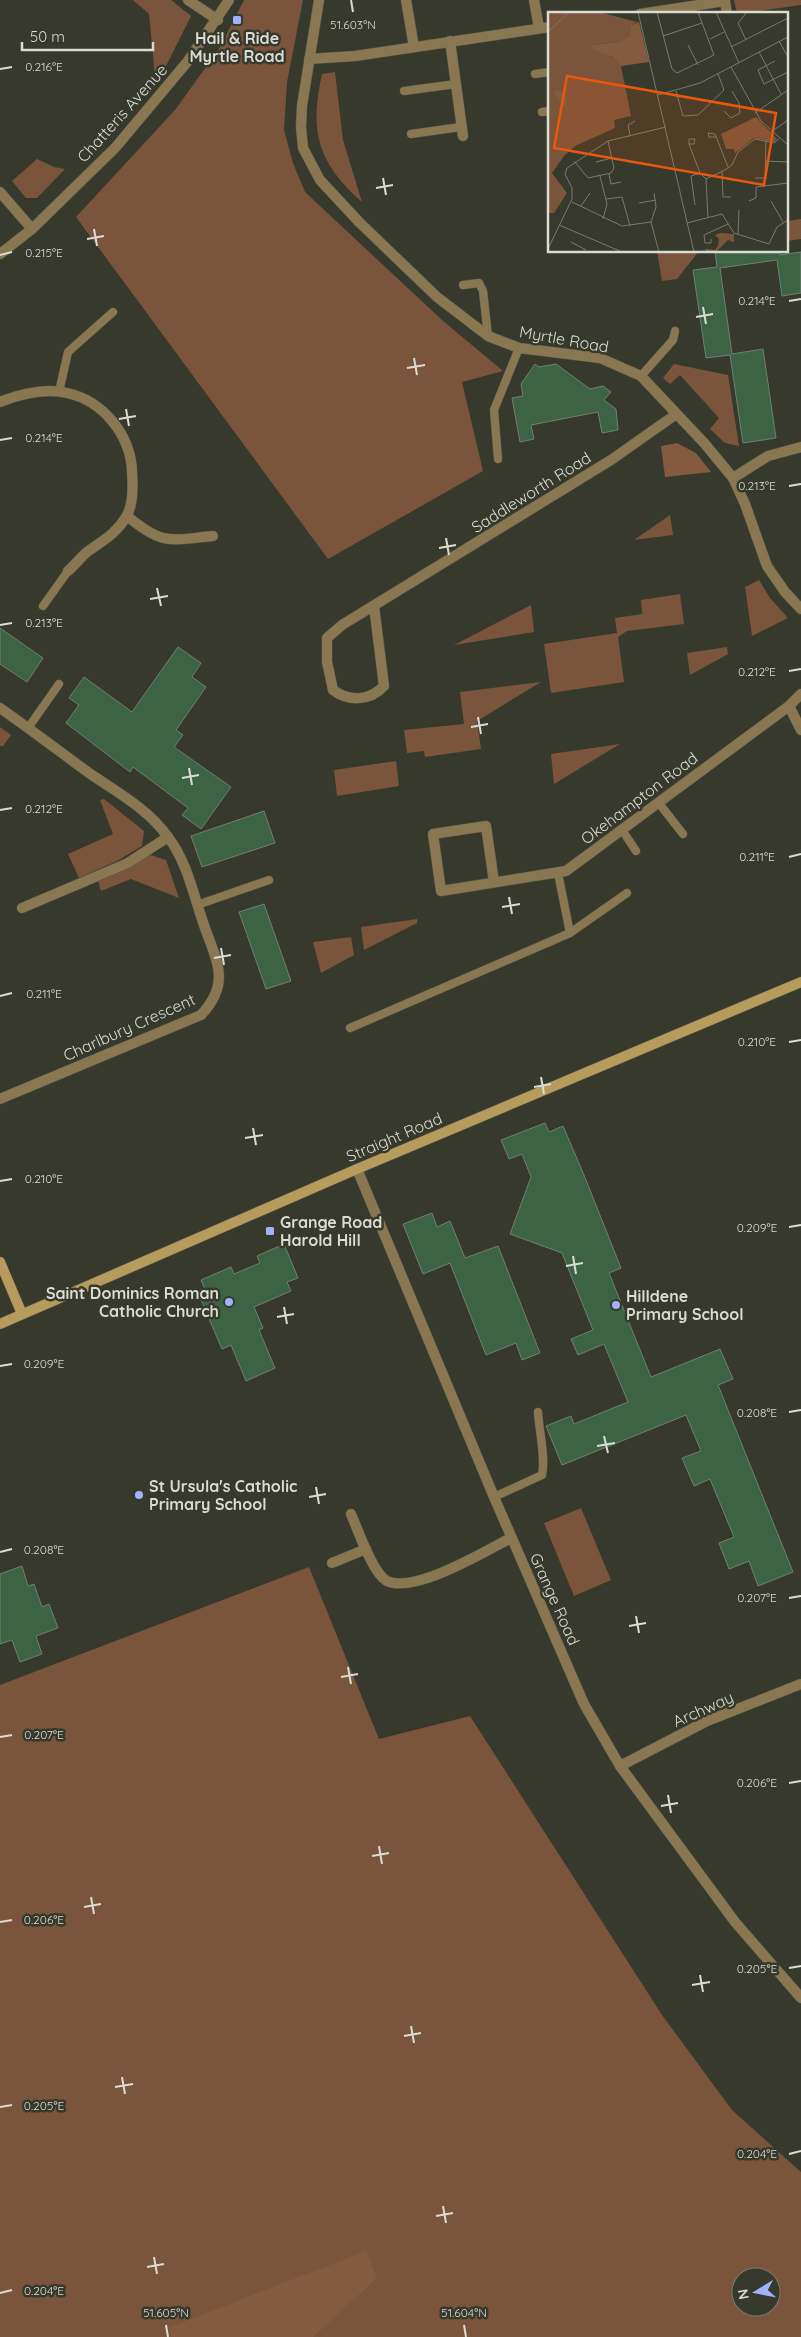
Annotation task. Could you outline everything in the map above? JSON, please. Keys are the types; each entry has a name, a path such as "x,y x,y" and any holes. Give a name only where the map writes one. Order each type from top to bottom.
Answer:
{"street":[{"path":"188,0 218,20"},
{"name":"Chatteris Avenue","path":"0,254 32,229 115,148 188,61 218,20 229,0"},
{"name":"Myrtle Road","path":"319,0 309,59 301,127 303,148 320,180 353,217 437,297 488,336 519,348 600,358 641,376 675,415 705,444 732,478 745,504 767,566 785,592 801,609"},
{"path":"406,0 414,47"},
{"path":"534,0 539,28"},
{"path":"653,12 725,1 727,12"},
{"path":"309,59 355,56 548,27"},
{"path":"450,41 462,131"},
{"path":"0,192 32,229"},
{"path":"0,402 40,392 60,392 85,399 109,417 119,430 132,460 133,479 128,516 110,538 87,552 68,571"},
{"name":"Saddleworth Road","path":"374,606 384,686 378,692 367,697 345,698 333,690 327,662 327,638 356,615 374,606 611,460 675,415"},
{"path":"732,478 768,456 801,447"},
{"path":"128,516 157,537 170,540 213,536"},
{"path":"801,694 789,706 801,730"},
{"name":"Okehampton Road","path":"494,882 486,826 433,834 441,891 566,871 789,706"},
{"name":"Charlbury Crescent","path":"0,708 146,813 168,837 181,858 217,961 220,982 215,997 201,1015 0,1099"},
{"path":"22,908 128,863 168,837"},
{"name":"Straight Road","path":"0,1324 356,1169 801,982"},
{"name":"Grange Road","path":"356,1169 494,1497 584,1704 620,1766 734,1922 801,1998"},
{"path":"0,1262 22,1314"},
{"path":"351,1514 376,1567 386,1580 403,1584 425,1580 512,1538"},
{"path":"332,1563 366,1549"},
{"name":"Archway","path":"620,1766 707,1721 800,1688"}],"lane":[{"path":"535,74 548,72"},
{"path":"404,91 456,84"},
{"path":"411,134 462,131"},
{"path":"463,285 479,283 483,291 488,336"},
{"path":"60,392 68,352 113,312"},
{"path":"641,376 673,340 675,331"},
{"path":"498,460 494,410 519,348"},
{"path":"43,606 68,571"},
{"path":"28,728 59,684"},
{"path":"658,802 683,834"},
{"path":"622,830 636,851"},
{"path":"558,873 570,933"},
{"path":"197,905 269,880"},
{"path":"350,1028 570,933 627,893"},
{"path":"494,1497 542,1475 544,1466 538,1412"}],"shaded area":[{"path":"133,0 171,0 191,16 156,86 149,14"},
{"path":"244,0 303,0 287,82 284,130 293,163 305,192 442,320 503,371 462,382 483,471 328,559 76,217 175,110 219,49"},
{"path":"734,0 801,0 801,5 751,12 737,12"},
{"path":"335,72 343,140 362,202 335,174 327,160 317,130 318,95 322,74"},
{"path":"37,159 54,167 65,169 37,198 26,198 12,181"},
{"path":"801,219 801,239 788,241 788,221"},
{"path":"657,252 698,252 677,279 662,281"},
{"path":"674,364 728,375 739,446 725,443 710,429 719,418 680,375 670,384 663,378"},
{"path":"677,443 696,453 711,472 665,477 661,446"},
{"path":"670,515 673,535 634,540"},
{"path":"759,580 770,598 788,618 752,636 745,587"},
{"path":"680,594 684,624 627,631 618,637 624,682 551,693 544,644 617,633 615,618 642,614 641,600"},
{"path":"531,605 534,632 454,645"},
{"path":"727,647 728,654 690,675 687,653"},
{"path":"541,682 477,721 481,749 425,757 424,751 407,753 404,730 464,724 460,692"},
{"path":"0,727 11,735 3,746 0,746"},
{"path":"620,744 554,784 551,754"},
{"path":"396,761 399,786 337,796 334,770"},
{"path":"104,799 144,831 142,846 117,861 79,878 68,854 113,834 100,800"},
{"path":"151,855 166,860 179,898 131,879 101,891 98,881"},
{"path":"417,919 417,923 364,950 361,927"},
{"path":"351,937 354,955 321,973 313,942"},
{"path":"581,1508 611,1580 574,1596 544,1523"},
{"path":"309,1567 379,1739 470,1716 662,2015 732,2110 801,2172 801,2337 0,2337 0,1685"},
{"path":"366,2251 377,2278 313,2337 171,2337 170,2327"}],"building":[{"path":"715,252 780,252 780,255 801,252 801,293 782,296 777,260 720,268 732,354 763,349 776,438 743,443 730,355 706,358 693,270 717,267"},
{"path":"535,364 539,367 556,364 590,389 603,386 611,392 604,400 616,409 618,430 602,433 598,412 531,425 534,439 520,442 512,398 523,396 521,384"},
{"path":"0,628 43,658 27,682 0,664"},
{"path":"178,647 201,663 192,677 206,687 176,730 183,735 174,747 231,787 201,829 182,815 188,808 133,767 130,772 66,723 79,705 69,698 84,677 132,712"},
{"path":"264,811 275,843 202,867 191,836"},
{"path":"264,904 291,981 266,989 239,912"},
{"path":"545,1123 549,1132 563,1126 584,1175 621,1268 609,1273 651,1377 720,1349 733,1379 718,1385 793,1572 758,1586 749,1561 729,1569 719,1543 734,1537 710,1479 694,1486 682,1458 701,1451 686,1415 562,1465 546,1426 571,1416 574,1424 628,1402 604,1344 578,1355 571,1339 593,1330 562,1253 510,1234 531,1177 522,1154 509,1159 501,1140"},
{"path":"432,1213 437,1227 450,1221 465,1258 498,1246 540,1353 522,1360 516,1343 486,1355 450,1263 423,1274 403,1224"},
{"path":"284,1244 298,1278 287,1282 291,1291 254,1307 263,1328 259,1330 275,1368 246,1381 231,1345 222,1349 199,1295 206,1292 201,1280 231,1267 234,1274 260,1263 257,1256"},
{"path":"22,1566 28,1586 34,1584 42,1607 49,1604 58,1628 36,1636 42,1654 20,1662 12,1640 0,1644 0,1574"}],"place":[{"name":"Hail & Ride Myrtle Road","path":"237,20"},
{"name":"Grange Road Harold Hill","path":"270,1231"},
{"name":"Saint Dominics Roman Catholic Church","path":"229,1302"},
{"name":"Hilldene Primary School","path":"616,1305"},
{"name":"St Ursula's Catholic Primary School","path":"139,1495"}]}
